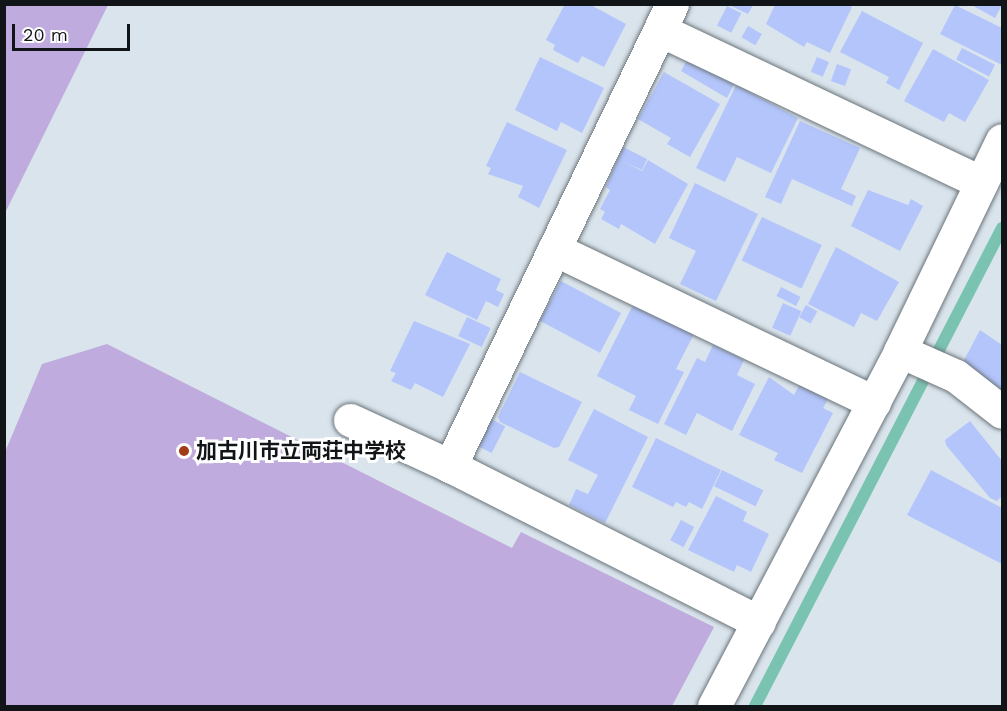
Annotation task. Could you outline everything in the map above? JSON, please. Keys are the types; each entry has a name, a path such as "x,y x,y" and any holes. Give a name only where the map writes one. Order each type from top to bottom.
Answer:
{"street":[{"path":"450,466 666,17 980,182"},
{"path":"714,706 900,351 1002,140"},
{"path":"554,249 874,402"},
{"path":"900,351 956,376 1002,412"},
{"path":"350,420 450,466 759,622"}],"shaded area":[{"path":"4,5 108,5 5,213"},
{"name":"加古川市立両荘中学校","path":"107,344 512,548 521,532 714,627 672,706 5,706 5,452 42,364"}],"building":[{"path":"565,4 589,4 626,24 604,67 582,56 578,63 553,50 555,45 546,40"},
{"path":"970,4 1002,4 1002,5 995,18"},
{"path":"729,5 753,5 748,14"},
{"path":"775,5 848,5 852,7 830,53 807,42 804,47 766,24"},
{"path":"955,5 1002,28 1002,65 940,34"},
{"path":"727,6 741,13 731,33 717,26"},
{"path":"862,11 923,43 899,90 886,83 889,77 840,52"},
{"path":"748,26 762,34 755,45 742,37"},
{"path":"962,48 995,65 989,76 956,60"},
{"path":"933,49 989,80 965,122 949,113 944,122 904,101"},
{"path":"540,57 604,88 582,133 561,122 557,131 515,110"},
{"path":"817,57 829,62 823,77 811,72"},
{"path":"687,60 734,84 727,98 681,71"},
{"path":"837,64 851,69 845,86 831,81"},
{"path":"664,72 720,104 690,157 667,144 671,138 638,119"},
{"path":"736,85 798,118 771,173 737,157 725,182 696,168"},
{"path":"800,121 860,148 841,189 856,196 852,206 792,179 781,204 765,197"},
{"path":"507,122 567,150 539,208 518,197 523,186 488,174 491,168 486,166"},
{"path":"623,147 647,159 642,170 622,161 642,171 648,160 688,184 655,244 621,224 619,229 601,219 605,212 600,209 610,190 606,187"},
{"path":"695,183 758,214 716,301 680,284 696,251 669,238"},
{"path":"868,190 908,205 911,199 923,206 900,251 851,226"},
{"path":"762,217 822,245 802,288 742,261"},
{"path":"836,247 899,282 877,321 861,313 854,327 808,304"},
{"path":"447,252 501,279 496,290 504,294 498,307 486,301 477,320 425,295"},
{"path":"561,281 621,313 600,353 540,321"},
{"path":"781,287 801,297 796,306 776,296"},
{"path":"634,303 694,334 676,369 684,372 658,424 629,410 636,396 597,376"},
{"path":"783,303 801,311 790,336 772,328"},
{"path":"806,305 817,311 811,324 799,317"},
{"path":"467,317 491,328 482,347 458,336"},
{"path":"414,321 470,344 443,397 415,383 411,390 391,381 396,373 390,371"},
{"path":"980,330 1002,345 1002,396 963,362"},
{"path":"713,345 744,360 737,375 755,384 732,431 697,413 686,435 664,424 697,358 705,362"},
{"path":"520,372 582,402 559,447 554,448 500,422 498,417"},
{"path":"769,377 794,395 800,384 829,398 823,408 833,413 802,473 774,460 778,453 739,435"},
{"path":"594,409 648,437 605,523 569,505 576,489 588,494 598,475 568,460"},
{"path":"491,419 505,426 492,453 477,446"},
{"path":"970,421 1002,461 1002,496 997,501 990,498 946,445 945,440"},
{"path":"656,438 721,470 702,509 689,502 686,507 676,502 673,507 632,487"},
{"path":"722,470 763,490 755,506 714,486"},
{"path":"931,470 1002,508 1002,564 907,515"},
{"path":"716,496 747,512 743,521 769,534 751,572 737,565 734,572 688,550"},
{"path":"681,520 694,527 683,547 670,540"}],"waterway":[{"path":"755,706 1002,228"}],"place":[{"name":"加古川市立両荘中学校","path":"184,451"}]}
